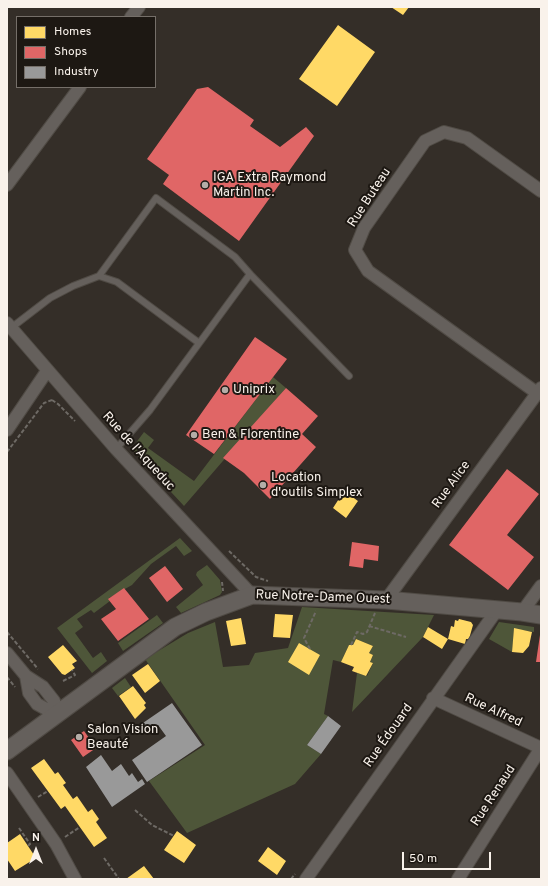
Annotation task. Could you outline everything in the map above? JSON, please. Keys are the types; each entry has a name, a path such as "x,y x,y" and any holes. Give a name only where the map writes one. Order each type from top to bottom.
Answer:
{"street":[{"path":"132,16 139,7"},
{"path":"7,185 79,88"},
{"name":"Rue Buteau","path":"539,390 368,271 355,250 364,228 425,141 444,132 467,138 541,191"},
{"name":"Rue de l'Aqueduc","path":"9,326 47,372 116,449 252,595"},
{"path":"7,430 47,372"},
{"name":"Rue Alice","path":"381,605 539,390"},
{"path":"522,612 541,586"},
{"name":"Rue Notre-Dame Ouest","path":"7,751 175,627 206,612 252,595 381,605 498,610 541,615"},
{"name":"Rue Édouard","path":"306,879 433,698 498,610"},
{"path":"7,653 26,676 43,687 54,701 57,715"},
{"name":"Rue Alfred","path":"433,698 541,748"},
{"name":"Rue Renaud","path":"458,879 541,748"},
{"path":"7,773 56,844 75,879"}],"lane":[{"path":"9,326 50,298 73,286 99,276 156,198 235,257 349,376"},
{"path":"116,449 150,410 250,274"},
{"path":"99,276 117,282 199,343"}],"path":[{"path":"7,452 44,403 52,400"},
{"path":"256,577 271,582"},
{"name":"Rue Notre-Dame Ouest","path":"370,610 381,605"},
{"path":"351,645 357,632 366,634 381,605"},
{"path":"310,649 304,638 317,608"},
{"path":"369,626 406,636"},
{"path":"7,632 41,672"},
{"path":"63,681 75,674 72,670"},
{"path":"135,810 152,825 174,836"},
{"path":"56,844 80,827"},
{"path":"19,828 30,844 28,846"},
{"path":"104,858 119,879"}],"green space":[{"path":"273,377 286,388 184,506 134,452 135,444 144,432 154,440 148,448 194,481"},
{"path":"180,538 192,551 184,556 176,546 151,564 132,585 109,598 110,601 94,613 91,610 77,619 83,627 75,633 93,658 101,652 107,661 92,673 57,628"},
{"path":"207,565 220,580 222,592 220,595 181,613 176,607 203,585 196,575 197,572"},
{"path":"302,607 434,615 423,637 352,712 357,673 367,676 373,663 370,662 373,655 369,653 373,646 356,639 353,645 349,645 341,662 333,660 324,714 328,716 307,745 321,754 295,784 187,833 149,781 205,745 145,659 188,633 215,622 223,667 249,665 255,653 288,648"},
{"path":"157,615 163,623 123,651 118,643"},
{"path":"499,622 534,627 534,632 514,629 512,652 489,639"},
{"path":"125,678 131,687 118,696 112,688"}],"building: Homes":[{"path":"391,7 409,7 403,15"},
{"path":"338,25 375,52 337,106 299,79"},
{"path":"344,491 358,501 346,518 333,508"},
{"path":"275,614 293,615 290,638 273,637"},
{"path":"241,618 246,644 231,646 226,621"},
{"path":"459,619 471,622 473,625 469,639 466,639 465,644 448,639 451,626 454,627 455,620 458,621"},
{"path":"428,627 448,639 442,649 423,637"},
{"path":"514,628 532,632 529,646 523,653 512,652"},
{"path":"356,639 373,646 369,653 373,655 370,662 373,663 366,676 352,671 354,667 341,662 349,645 353,645"},
{"path":"299,643 320,655 309,675 288,662"},
{"path":"63,645 77,661 72,664 75,668 65,675 62,674 48,657"},
{"path":"148,664 160,681 145,693 132,675"},
{"path":"133,686 146,703 144,705 146,708 135,719 119,696"},
{"path":"44,759 55,774 58,772 66,783 63,785 73,799 77,796 88,812 92,809 99,819 96,822 107,838 94,847 65,806 61,809 31,768"},
{"path":"177,831 196,845 184,863 164,850"},
{"path":"20,834 36,858 15,871 7,859 7,843"},
{"path":"268,847 286,861 277,875 258,861"},
{"path":"144,866 154,879 126,879"}],"building: Shops":[{"path":"208,87 254,120 250,126 280,147 306,127 314,136 239,241 163,184 169,175 147,159 197,89"},
{"path":"255,337 287,359 214,454 186,435"},
{"path":"286,388 318,416 302,434 316,447 270,499 244,473 223,458"},
{"path":"507,469 539,494 507,535 534,557 508,590 449,545"},
{"path":"352,542 379,546 378,561 364,559 363,568 349,566"},
{"path":"165,566 183,589 167,602 149,578"},
{"path":"124,588 149,619 118,641 101,619 116,609 108,599"},
{"path":"540,635 541,662 536,662"},
{"path":"84,731 96,748 83,757 71,740"}],"building: Industry":[{"path":"172,703 202,745 147,782 132,760 166,736 158,725 145,733 140,725"},
{"path":"328,716 341,726 321,754 307,745"},
{"path":"101,755 112,771 121,764 129,776 132,773 138,782 142,779 145,784 112,807 86,767"}],"place":[{"name":"IGA Extra Raymond Martin Inc.","path":"205,185"},
{"name":"Uniprix","path":"225,390"},
{"name":"Ben & Florentine","path":"194,435"},
{"name":"Location d'outils Simplex","path":"263,485"},
{"name":"Salon Vision Beauté","path":"79,737"}]}
